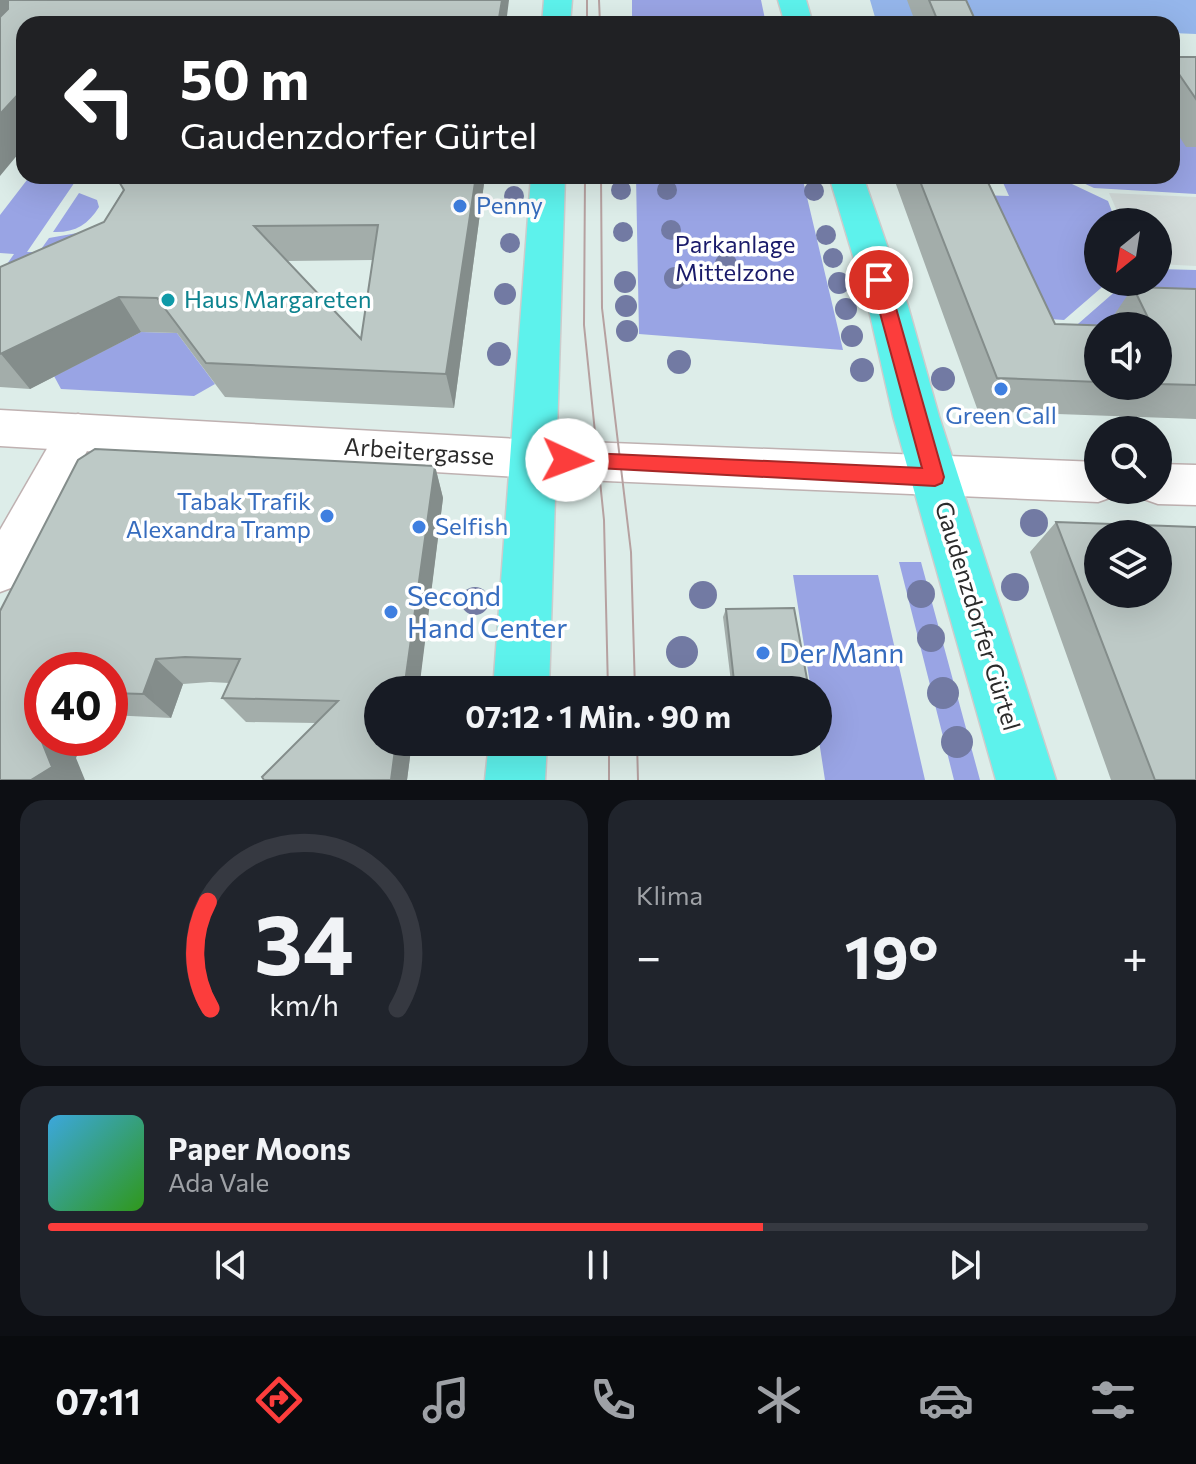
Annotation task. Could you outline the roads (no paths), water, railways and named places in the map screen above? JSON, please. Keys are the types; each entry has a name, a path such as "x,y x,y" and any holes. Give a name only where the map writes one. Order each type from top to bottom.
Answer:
{"main road":[{"path":"522,676 536,459 548,184"},
{"name":"Gaudenzdorfer Gürtel","path":"849,184 888,306 935,477 1026,780"},
{"path":"515,780 517,756"}],"street":[{"name":"Arbeitergasse","path":"0,428 78,430 536,459 1084,482"},
{"path":"0,572 78,430"},
{"path":"1172,484 1196,485"}],"tram line":[{"path":"587,0 587,16"},
{"path":"599,0 600,16"},
{"path":"585,184 584,325 604,520 608,676"},
{"path":"601,184 602,308 631,552 635,676"},
{"path":"609,756 609,780"},
{"path":"637,756 638,780"}],"place":[{"name":"Penny","path":"460,206"},
{"name":"Haus Margareten","path":"168,300"},
{"name":"Green Call","path":"1001,389"},
{"name":"Tabak Trafik Alexandra Tramp","path":"327,516"},
{"name":"Selfish","path":"419,527"},
{"name":"Second Hand Center","path":"391,612"},
{"name":"Der Mann","path":"763,653"}],"park label":[{"name":"Parkanlage Mittelzone","path":"735,259"}]}
